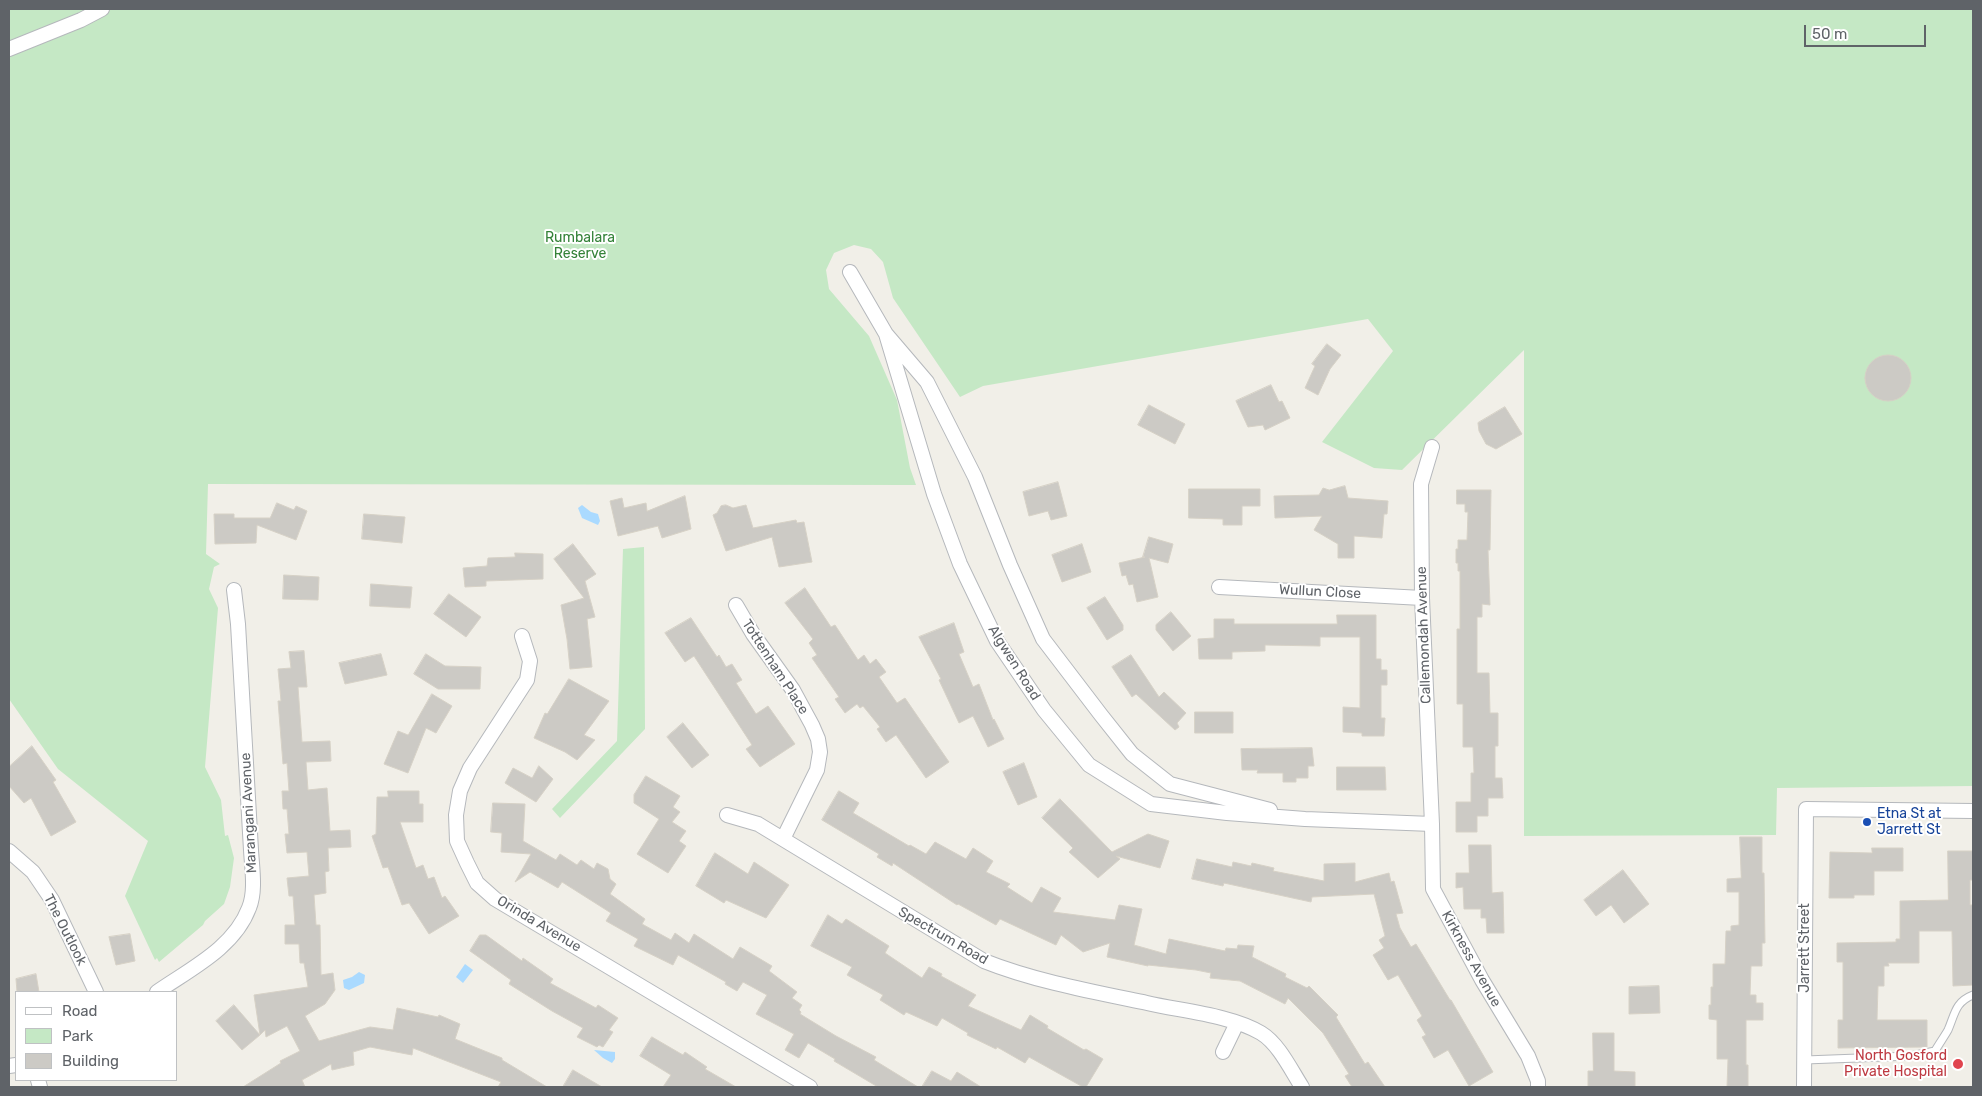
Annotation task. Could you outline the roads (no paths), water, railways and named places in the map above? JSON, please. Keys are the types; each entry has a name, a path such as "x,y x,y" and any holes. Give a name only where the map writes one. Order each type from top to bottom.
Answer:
{"street":[{"path":"9,49 81,20 102,9"},
{"name":"Algwen Road","path":"850,272 886,334 927,382 975,477 1010,565 1043,639 1132,754 1170,784 1305,819"},
{"name":"Algwen Road","path":"886,334 934,494 960,564 997,641 1044,710 1089,765 1151,804 1227,813 1305,819 1432,824"},
{"name":"Callemondah Avenue","path":"1432,447 1421,484 1422,598 1432,824"},
{"name":"Wullun Close","path":"1219,587 1422,598"},
{"name":"Marangani Avenue","path":"158,991 226,943 240,927 250,907 253,882 238,624 234,590"},
{"name":"Tottenham Place","path":"736,605 753,634 792,690 818,739 820,752 817,770 783,839"},
{"name":"Orinda Avenue","path":"522,636 530,661 526,680 470,768 460,790 456,815 457,840 466,863 477,883 495,899 810,1087"},
{"name":"Jarrett Street","path":"1804,1087 1806,809 1973,811"},
{"name":"Spectrum Road","path":"727,815 758,824 984,961 1012,972 1237,1023 1262,1034 1282,1056 1302,1087"},
{"name":"Kirkness Avenue","path":"1432,824 1432,889 1482,980 1528,1056 1538,1080 1538,1087"},
{"name":"The Outlook","path":"9,851 32,872 52,900 96,991"},
{"path":"1223,1052 1237,1023"}],"lane":[{"path":"1804,1060 1911,1056 1935,1051 1963,999 1973,995"}],"water":[{"path":"582,505 591,512 598,514 600,521 598,525 582,518 578,508"},
{"path":"465,964 473,970 463,983 456,977"},
{"path":"359,972 365,975 364,983 349,990 344,988 343,980"},
{"path":"594,1050 615,1052 615,1059 612,1063"}],"place":[{"name":"Etna St at Jarrett St","path":"1867,822"},
{"name":"North Gosford Private Hospital","path":"1958,1064"}],"park label":[{"name":"Rumbalara Reserve","path":"580,246"}]}
